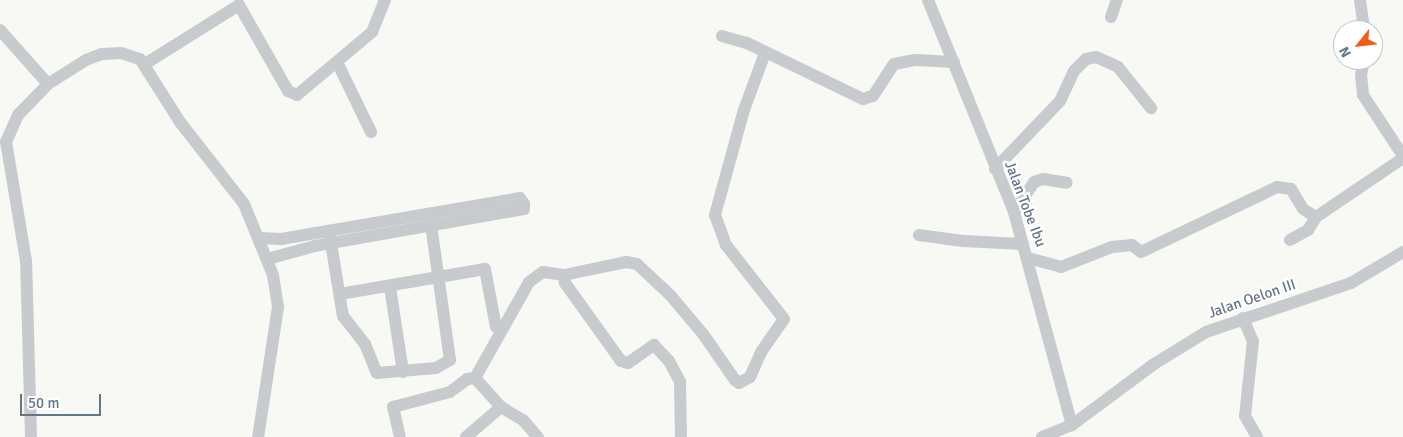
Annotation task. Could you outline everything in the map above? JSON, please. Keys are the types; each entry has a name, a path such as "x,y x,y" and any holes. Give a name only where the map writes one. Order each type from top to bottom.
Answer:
{"street":[{"path":"145,64 238,2 293,95 302,92 372,32 385,0"},
{"name":"Jalan Tobe Ibu","path":"928,0 1014,212 1072,425"},
{"path":"1111,17 1117,0"},
{"path":"1360,0 1363,20"},
{"path":"0,30 48,84"},
{"path":"722,36 747,43 862,99 873,96 894,64 915,60 954,62"},
{"path":"475,378 529,282 543,272 564,275 626,262 637,264 662,286 703,334 735,380 739,383 750,377 761,352 784,319 726,245 715,215 744,110 765,53"},
{"path":"31,437 26,261 6,142 18,115 48,84 86,60 102,54 130,55 145,64 180,122 244,204 260,238 273,275 278,322 258,437"},
{"path":"995,169 1060,101 1074,71 1086,59 1096,57 1118,67 1146,98 1151,108"},
{"path":"337,62 372,132"},
{"path":"1290,240 1308,230 1316,217 1403,157 1363,95 1362,70"},
{"path":"1014,212 1034,182 1044,179 1067,183"},
{"path":"1028,258 1061,267 1112,247 1132,245 1141,252 1278,187 1291,190 1303,209 1316,217"},
{"path":"260,238 281,239 329,229 430,219 524,209 524,204 520,198 430,219 331,244 285,252 267,259"},
{"path":"329,229 343,316 365,344 377,373 403,372 436,368 450,360 430,219"},
{"path":"919,235 963,241 1023,244"},
{"name":"Jalan Oelon III","path":"1042,437 1072,425 1173,352 1206,332 1351,283 1403,252"},
{"path":"340,294 390,287 485,269 496,327"},
{"path":"564,275 565,283 621,361 628,363 654,345 669,361 680,382 681,437"},
{"path":"390,287 403,372"},
{"path":"1243,318 1253,341 1245,416 1257,437"},
{"path":"475,378 501,407 523,420 538,437"},
{"path":"400,437 393,407 450,392 466,379 475,378"},
{"path":"466,437 501,407"}]}
